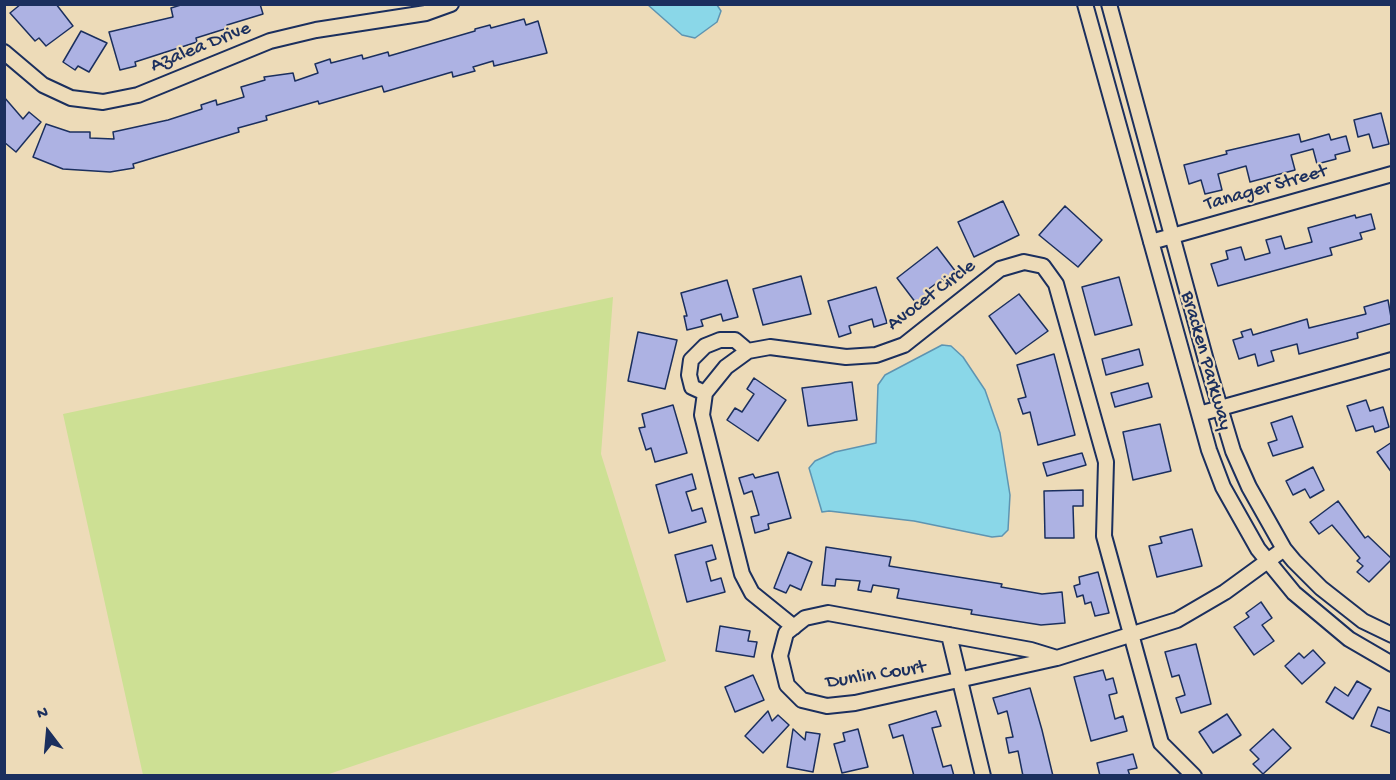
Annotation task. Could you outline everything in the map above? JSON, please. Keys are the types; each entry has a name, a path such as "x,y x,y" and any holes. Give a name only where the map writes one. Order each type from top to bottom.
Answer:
{"street":[{"name":"Azalea Drive","path":"4,52 43,85 71,98 103,102 138,95 270,41 316,30 426,13 451,4"},
{"name":"Bracken Parkway","path":"1085,4 1199,414 1223,487 1244,528 1267,561 1294,593 1329,625 1392,664"},
{"name":"Bracken Parkway","path":"1109,4 1220,406 1233,451 1245,478 1284,549 1321,588 1363,621 1392,635"},
{"path":"1120,129 1142,122"},
{"name":"Tanager Street","path":"1151,243 1392,174"},
{"name":"Avocet Circle","path":"748,351 770,347 846,357 876,355 904,345 1000,269 1024,262 1043,266 1056,284 1106,462 1104,536 1161,743 1194,776"},
{"path":"705,393 692,387 689,375 691,360 705,346 720,340 735,340 748,351 726,367 705,393 702,415 742,574 752,593 794,627"},
{"path":"1199,414 1220,406 1392,360"},
{"name":"Dunlin Court","path":"1056,658 949,635 828,613 805,618 786,633 780,656 788,685 802,700 827,706 855,703 959,681 1056,658 1130,634 1160,627 1195,611 1284,549"},
{"path":"949,635 984,776"}],"green space":[{"path":"613,297 601,454 666,661 326,775 143,775 63,414"}],"water":[{"path":"648,5 717,5 721,11 717,22 695,38 682,35"},
{"path":"942,345 951,346 963,357 985,390 1000,433 1010,495 1008,530 1002,536 992,537 914,521 822,512 809,468 815,461 835,452 876,443 878,385 885,375"}],"building":[{"path":"21,4 56,4 73,26 46,46 39,38 35,41 10,13"},
{"path":"184,4 260,4 263,14 227,25 228,28 196,38 197,42 135,62 136,66 120,70 109,32 173,17 171,8"},
{"path":"524,19 526,25 538,21 547,53 494,66 493,61 473,67 475,71 453,77 452,72 384,92 382,86 319,104 318,101 266,116 267,120 238,128 239,132 133,164 134,168 110,172 63,169 33,157 46,124 70,132 90,132 90,138 114,139 113,132 168,120 202,109 201,105 216,100 217,105 244,97 241,87 265,80 264,77 293,73 295,81 318,73 315,64 330,59 331,63 362,55 363,59 388,52 389,56 475,31 475,29 490,25 491,28"},
{"path":"81,31 107,43 89,72 78,66 75,70 63,62"},
{"path":"4,97 23,119 29,112 41,122 16,152 4,142"},
{"path":"1381,113 1389,144 1373,148 1369,134 1358,137 1354,120"},
{"path":"1299,134 1301,142 1329,134 1331,140 1346,136 1350,151 1335,155 1336,159 1317,164 1313,149 1291,155 1295,170 1250,182 1246,166 1218,174 1222,190 1205,194 1201,180 1189,184 1184,165 1227,154 1226,151"},
{"path":"1003,201 1019,235 974,257 958,222"},
{"path":"1065,206 1102,240 1078,267 1039,235"},
{"path":"1371,214 1375,229 1360,233 1362,239 1330,248 1332,255 1218,286 1211,264 1228,259 1226,251 1241,247 1245,260 1270,253 1266,240 1281,236 1285,249 1312,242 1308,228 1355,215 1356,218"},
{"path":"937,247 959,276 946,285 942,279 926,291 931,298 919,307 897,278"},
{"path":"801,276 811,314 763,325 753,289"},
{"path":"1119,277 1132,325 1095,335 1082,287"},
{"path":"727,280 738,317 723,321 721,314 701,320 703,326 687,330 684,316 687,316 681,293"},
{"path":"876,287 887,323 874,327 872,319 849,326 851,333 839,337 828,301"},
{"path":"1019,294 1048,331 1016,354 989,316"},
{"path":"1388,300 1392,323 1357,333 1358,338 1299,354 1297,344 1271,351 1274,361 1258,366 1255,354 1239,359 1233,340 1243,337 1241,332 1251,329 1253,335 1307,319 1309,328 1366,314 1364,307"},
{"path":"638,332 677,340 665,389 628,381"},
{"path":"1139,349 1143,365 1106,375 1102,359"},
{"path":"1054,354 1075,435 1038,445 1030,412 1023,414 1018,399 1026,397 1017,365"},
{"path":"754,378 786,400 758,441 727,420 735,408 742,412 754,394 747,389"},
{"path":"852,382 857,420 808,426 802,388"},
{"path":"1148,383 1152,397 1115,407 1111,393"},
{"path":"1366,400 1370,411 1383,407 1389,427 1375,432 1373,426 1356,431 1347,406"},
{"path":"673,405 687,453 655,462 651,448 646,450 639,428 645,427 642,414"},
{"path":"1292,416 1303,447 1273,456 1268,443 1277,440 1271,423"},
{"path":"1160,424 1171,471 1133,480 1123,432"},
{"path":"1392,442 1392,473 1377,452"},
{"path":"1082,453 1086,465 1047,476 1043,463"},
{"path":"1313,467 1324,490 1310,498 1305,489 1293,495 1286,481"},
{"path":"778,472 791,518 768,524 769,529 755,533 751,517 759,515 752,491 744,494 739,478 753,474 755,478"},
{"path":"692,474 696,489 686,492 692,511 702,508 706,522 669,533 656,485"},
{"path":"1083,490 1083,506 1073,506 1074,538 1045,538 1044,491"},
{"path":"1338,501 1365,538 1368,536 1392,559 1369,582 1357,572 1363,566 1357,561 1360,558 1332,525 1319,534 1310,522"},
{"path":"1192,529 1202,566 1157,577 1149,546 1162,543 1160,537"},
{"path":"712,545 716,559 706,562 711,581 721,578 725,592 687,602 675,555"},
{"path":"826,547 891,557 889,566 1002,584 1001,587 1042,594 1062,592 1065,623 1041,625 971,614 972,610 897,598 899,589 873,585 871,592 858,590 860,581 836,579 835,586 822,585"},
{"path":"788,552 812,562 801,590 790,585 786,593 774,588"},
{"path":"1098,572 1109,613 1095,616 1091,602 1085,604 1083,595 1077,597 1074,586 1080,584 1079,577"},
{"path":"1261,602 1272,618 1262,625 1274,641 1254,655 1234,627 1249,617 1246,613"},
{"path":"720,626 750,631 748,641 757,642 754,657 716,651"},
{"path":"1196,644 1211,704 1181,713 1176,698 1185,695 1179,675 1172,677 1165,652"},
{"path":"1313,650 1325,663 1302,684 1285,666 1299,653 1304,658"},
{"path":"1103,670 1106,680 1113,678 1117,693 1109,695 1115,719 1123,716 1127,731 1091,741 1074,677"},
{"path":"753,675 764,700 735,712 725,687"},
{"path":"1357,681 1371,689 1353,719 1326,702 1335,687 1348,696"},
{"path":"1030,688 1053,776 1023,776 1018,751 1009,753 1006,738 1013,737 1007,711 998,714 993,698"},
{"path":"1378,707 1392,712 1392,734 1371,726"},
{"path":"768,711 772,721 778,715 789,725 763,753 745,736"},
{"path":"936,711 941,726 932,728 943,767 951,765 954,776 914,776 903,735 893,738 889,725"},
{"path":"1227,714 1241,735 1213,753 1199,732"},
{"path":"793,729 805,740 806,732 820,734 813,772 787,767"},
{"path":"858,729 868,767 842,773 834,744 845,741 843,733"},
{"path":"1273,729 1291,748 1263,774 1253,764 1259,759 1250,750"},
{"path":"1133,754 1137,768 1128,770 1130,776 1100,776 1097,763"}]}
